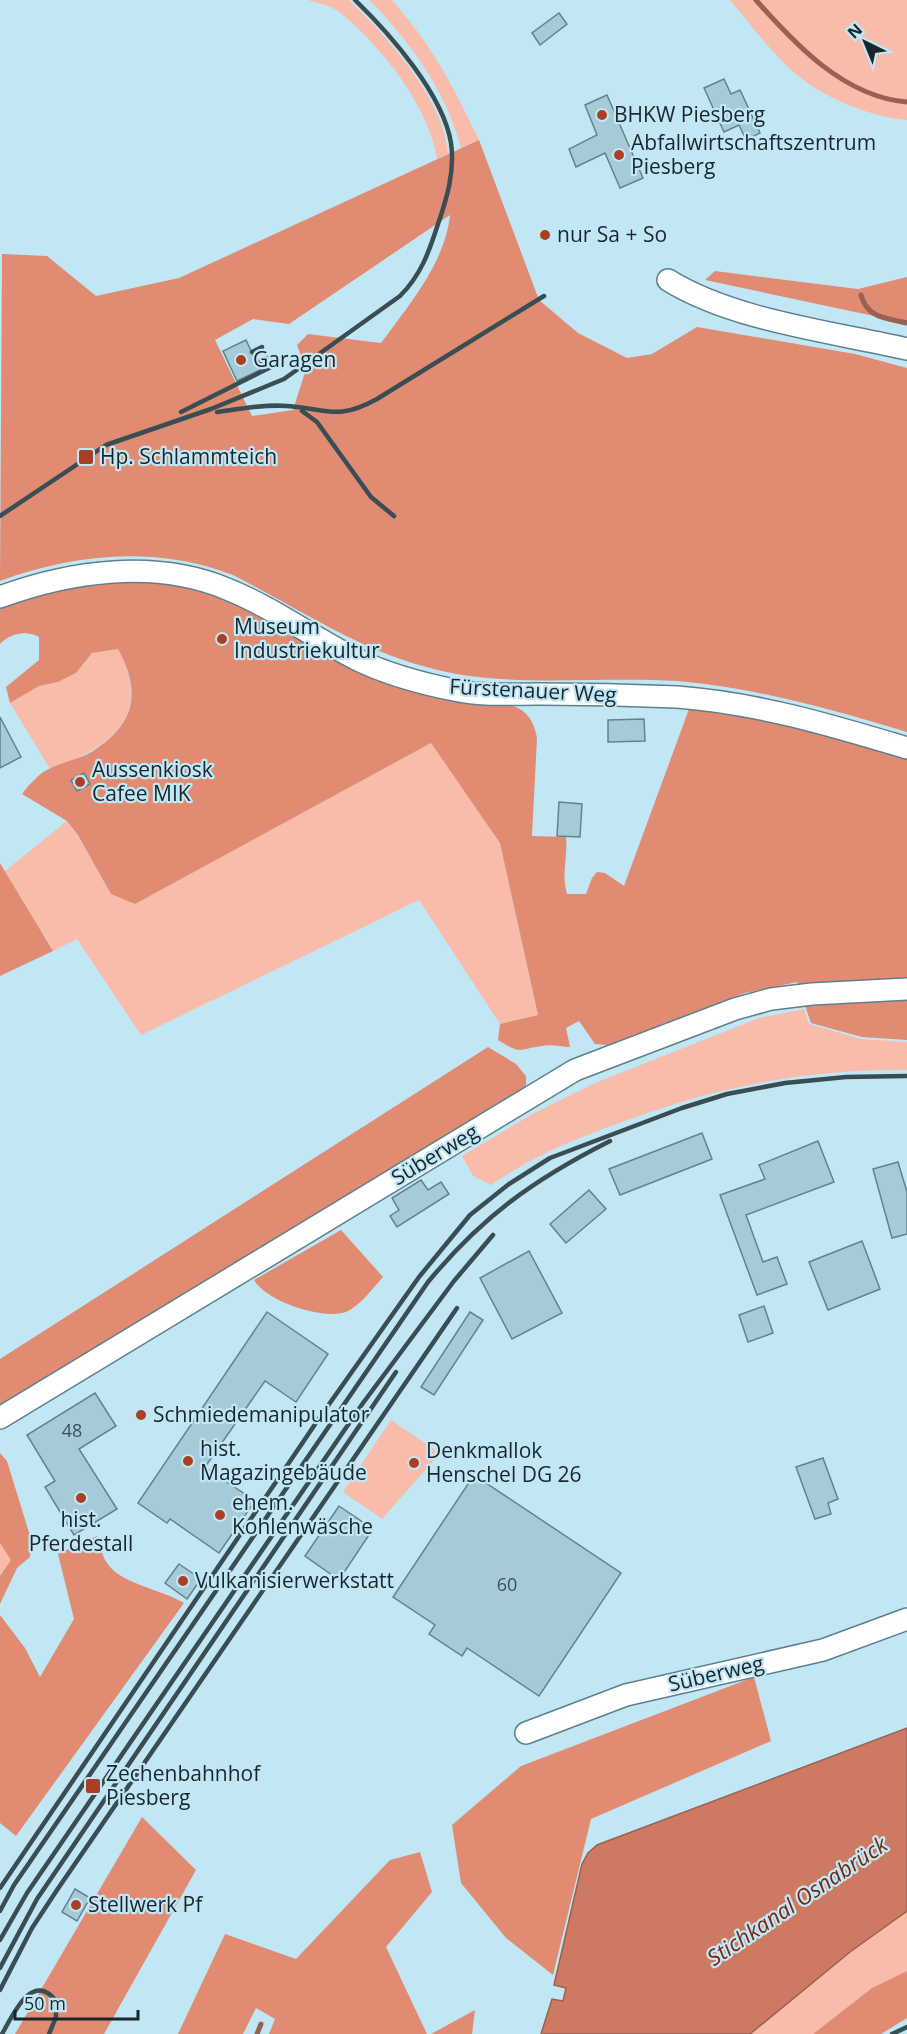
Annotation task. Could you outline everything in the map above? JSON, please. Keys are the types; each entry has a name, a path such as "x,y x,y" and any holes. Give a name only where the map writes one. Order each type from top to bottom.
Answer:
{"street":[{"path":"668,280 686,291 730,309 907,349"},
{"name":"Fürstenauer Weg","path":"0,597 100,572 131,571 188,577 227,589 375,667 436,687 492,694 641,696 737,702 822,722 907,748"},
{"name":"Süberweg","path":"0,1418 575,1070 735,1009 771,999 812,994 907,989"},
{"name":"Süberweg","path":"526,1733 626,1695 823,1650 907,1619"}],"shaded area":[{"path":"308,0 349,0 379,31 396,50 425,91 445,134 448,154 437,159 424,118 386,58 338,11"},
{"path":"369,0 392,0 406,17 441,67 479,140 461,148 446,107 425,68 399,32"},
{"path":"730,0 907,0 907,120 851,106 812,86 782,61"},
{"path":"479,140 539,300 578,333 627,358 652,354 697,327 855,354 907,368 907,732 794,700 707,684 648,680 495,679 438,670 358,642 233,575 175,560 146,557 87,559 58,564 0,581 2,254 47,256 96,296 179,278","holes":["450,215 447,233 424,283 381,343 308,334 297,345 306,369 293,410 252,416 215,340 253,319 289,324"]},
{"path":"715,271 858,289 907,277 907,323 705,280"},
{"path":"100,581 164,583 211,592 255,611 370,672 400,685 462,702 509,705 519,709 533,724 537,738 532,836 566,837 567,894 586,894 597,872 605,873 624,886 689,709 737,712 775,720 907,757 907,1040 862,1037 811,1023 797,982 745,993 608,1045 595,1044 579,1021 566,1028 570,1047 546,1045 520,1050 498,1040 500,1024 538,1015 500,843 431,743 135,904 111,894 78,835 67,821 22,794 41,774 91,752 110,739 120,728 131,704 132,691 125,664 118,649 92,653 76,673 58,682 39,686 10,703 6,687 39,660 39,637 19,634 9,637 0,644 0,606"},
{"path":"118,649 128,673 131,693 128,711 120,727 91,751 50,769 10,703 39,686 58,682 76,673 92,653"},
{"path":"431,743 500,842 538,1015 500,1024 419,900 141,1035 77,939 53,951 5,871 67,821 135,904"},
{"path":"0,863 53,951 0,976"},
{"path":"804,1009 809,1024 861,1039 907,1042 907,1070 797,1077 762,1082 693,1099 570,1142 523,1165 491,1185 473,1176 462,1156 534,1113 595,1083 759,1018"},
{"path":"488,1047 516,1064 526,1076 526,1085 521,1091 0,1407 0,1359"},
{"path":"341,1230 383,1277 356,1306 346,1312 324,1313 296,1307 271,1295 254,1280"},
{"path":"391,1420 435,1450 435,1459 382,1519 343,1492"},
{"path":"0,1453 7,1461 31,1539 30,1557 17,1568 0,1604 0,1576 11,1560 0,1543"},
{"path":"97,1536 105,1560 113,1570 132,1581 184,1603 16,1836 0,1823 0,1615 25,1648 40,1677 74,1619 58,1554"},
{"path":"0,1543 12,1560 0,1576"},
{"path":"754,1677 771,1741 591,1819 553,1975 506,1938 461,1883 452,1825 521,1766"},
{"path":"142,1817 196,1870 104,2034 15,2034"},
{"path":"420,1852 432,1892 386,1947 427,2034 269,2034 275,2019 256,2008 243,2034 178,2034 225,1934 296,1959 390,1860"},
{"path":"907,1911 907,1971 872,1988 813,2034 750,2034 850,1952"},
{"path":"907,1971 907,2018 881,2034 813,2034 872,1988"},
{"path":"475,2010 472,2034 431,2034"}],"water":[{"name":"Stichkanal Osnabrück","path":"907,1728 907,1911 850,1952 750,2034 541,2034 552,1999 563,2001 566,1988 554,1985 582,1864 588,1853 597,1845"}],"building":[{"path":"559,13 567,24 540,45 532,33"},
{"path":"724,79 731,94 740,90 760,133 746,140 739,125 724,132 704,88"},
{"path":"607,95 643,178 620,188 605,153 576,167 569,149 597,135 585,105"},
{"name":"Garagen","path":"246,340 260,370 237,381 223,351"},
{"path":"0,717 21,757 0,768"},
{"path":"644,719 645,741 608,742 608,720"},
{"name":"Aussenkiosk Cafee MIK","path":"84,773 90,784 77,791 71,780"},
{"path":"559,802 582,804 580,837 557,836"},
{"path":"702,1133 712,1159 620,1195 609,1169"},
{"path":"818,1141 834,1182 746,1215 763,1262 777,1257 787,1284 757,1295 720,1195 765,1179 759,1165"},
{"path":"898,1162 907,1192 907,1234 892,1238 873,1169"},
{"path":"421,1180 428,1190 441,1182 449,1194 397,1227 390,1216 399,1210 392,1198"},
{"path":"589,1190 606,1209 566,1243 550,1224"},
{"path":"862,1241 880,1289 828,1310 809,1262"},
{"path":"529,1251 562,1313 512,1339 480,1278"},
{"path":"764,1306 773,1333 748,1342 739,1315"},
{"path":"267,1312 328,1354 296,1402 265,1381 205,1467 255,1501 219,1553 170,1519 167,1523 138,1503"},
{"path":"470,1312 483,1320 434,1395 421,1387"},
{"path":"95,1393 116,1426 79,1449 117,1509 74,1535 45,1487 55,1481 27,1435"},
{"path":"823,1458 838,1499 828,1503 831,1514 815,1519 796,1467"},
{"path":"474,1475 621,1573 539,1696 467,1648 462,1656 429,1634 435,1625 393,1597"},
{"path":"339,1506 373,1529 339,1580 305,1556"},
{"name":"Vulkanisierwerkstatt","path":"179,1564 201,1579 187,1599 165,1583"},
{"name":"Stellwerk Pf","path":"75,1889 90,1898 77,1921 62,1912"}],"waterway":[{"path":"756,0 787,34 822,66 862,90 884,98 907,102"},
{"path":"861,295 864,303 873,313 907,323"},
{"path":"257,2034 261,2024"}],"railway":[{"path":"0,516 106,445 211,409 284,379 400,296 414,280 428,254 444,204 451,174 451,143 438,105 426,85 399,47 355,0"},
{"path":"217,412 278,406 332,412 352,410 377,399 544,296"},
{"path":"252,352 262,347"},
{"path":"257,363 267,358"},
{"path":"181,412 271,367"},
{"path":"302,411 317,422 371,497 394,516"},
{"path":"0,1888 320,1417 419,1277 470,1215 509,1184 550,1158 682,1108 727,1094 785,1083 846,1077 907,1076"},
{"path":"0,1911 14,1885 428,1282 469,1238 511,1201 557,1170 610,1141"},
{"path":"0,1940 27,1893 363,1403 454,1281 493,1235"},
{"path":"0,1990 32,1928 57,1890 457,1308"},
{"path":"0,1968 37,1899 396,1372"},
{"path":"2,2034 24,1999 39,1990 47,1993 56,2001 56,2017 49,2034"},
{"path":"892,2034 907,2027"}],"place":[{"name":"BHKW Piesberg","path":"602,115"},
{"name":"Abfallwirtschaftszentrum Piesberg","path":"619,155"},
{"name":"nur Sa + So","path":"545,235"},
{"name":"Garagen","path":"241,360"},
{"name":"Hp. Schlammteich","path":"86,457"},
{"name":"Museum Industriekultur","path":"222,639"},
{"name":"Aussenkiosk Cafee MIK","path":"80,782"},
{"name":"Schmiedemanipulator","path":"141,1415"},
{"name":"hist. Magazingebäude","path":"188,1461"},
{"name":"Denkmallok Henschel DG 26","path":"414,1463"},
{"name":"hist. Pferdestall","path":"81,1498"},
{"name":"ehem. Kohlenwäsche","path":"220,1515"},
{"name":"Vulkanisierwerkstatt","path":"183,1581"},
{"name":"Zechenbahnhof Piesberg","path":"93,1786"},
{"name":"Stellwerk Pf","path":"76,1905"}]}
